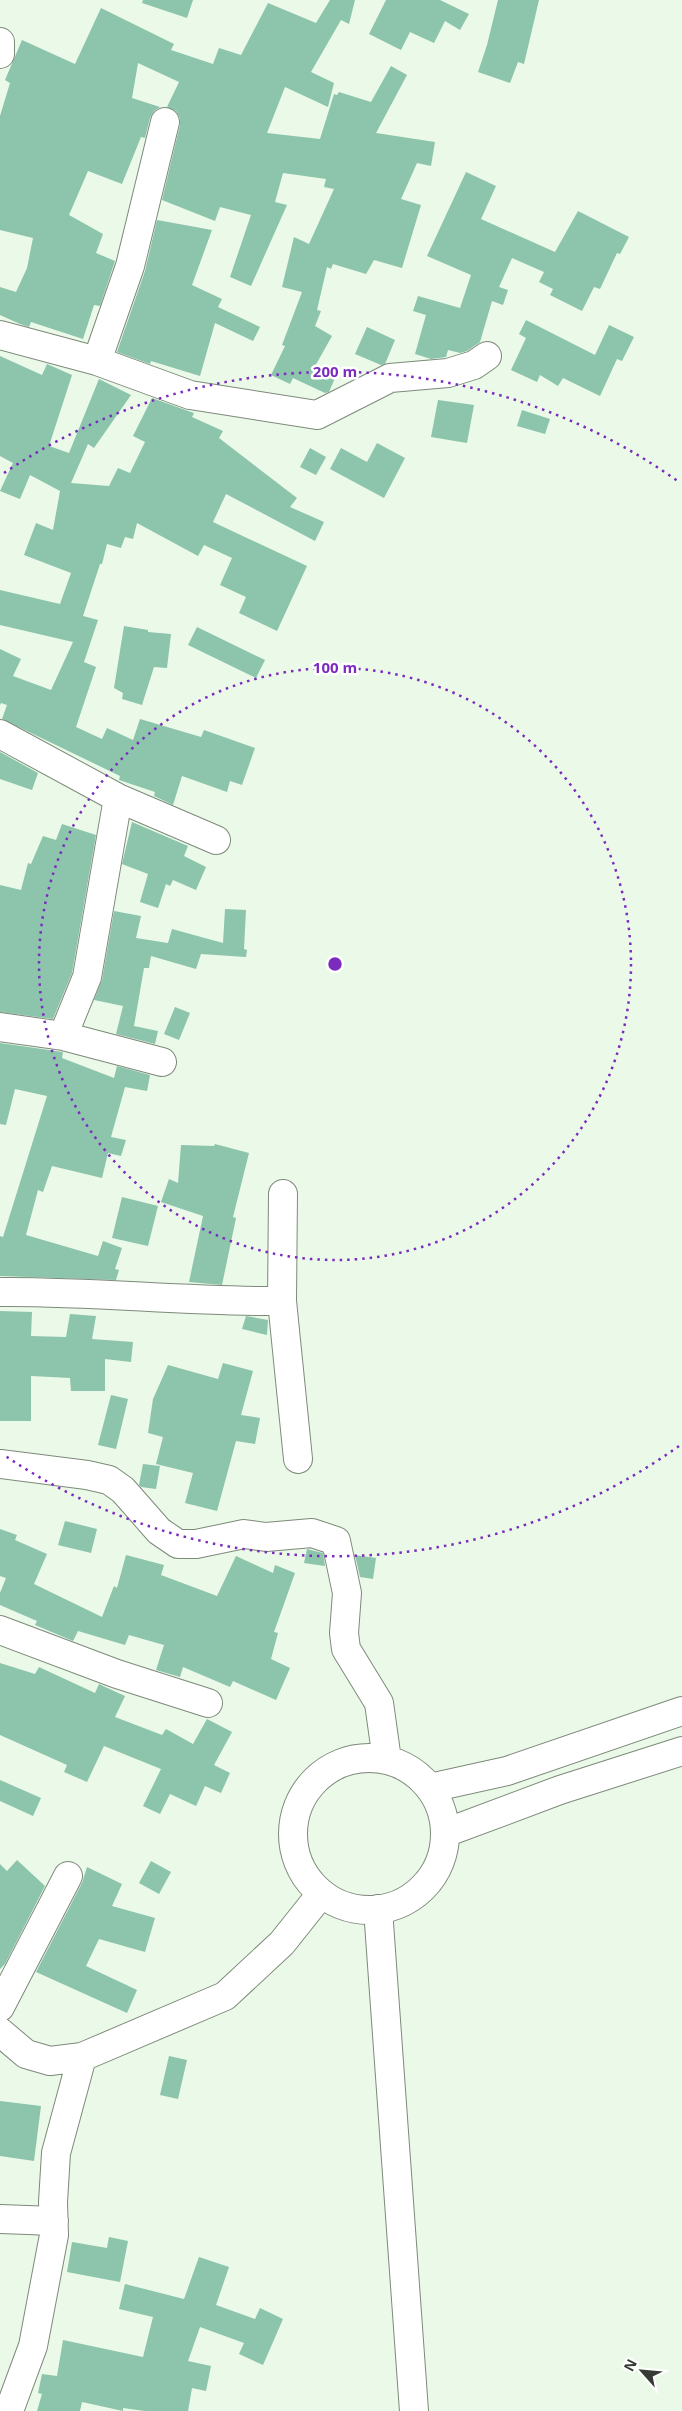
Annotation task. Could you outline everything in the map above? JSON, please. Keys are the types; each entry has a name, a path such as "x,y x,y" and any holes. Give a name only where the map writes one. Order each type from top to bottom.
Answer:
{"street":[{"path":"0,42 0,54"},
{"path":"97,361 130,266 165,122"},
{"path":"0,335 97,361 190,395 317,415 390,378 448,373 474,365 487,356"},
{"path":"0,734 118,798 216,840"},
{"path":"63,1036 87,978 118,798"},
{"path":"0,1027 63,1036 162,1062"},
{"path":"283,1194 282,1301 298,1459"},
{"path":"0,1292 64,1292 218,1302 282,1301"},
{"path":"0,1464 87,1475 109,1480 123,1490 159,1531 178,1544 196,1544 244,1534 266,1537 312,1533 336,1541 347,1593 344,1633 346,1649 378,1703 387,1760"},
{"path":"0,1630 117,1674 208,1703"},
{"path":"430,1788 506,1771 682,1711"},
{"path":"445,1833 560,1790 682,1751"},
{"path":"361,1758 387,1760 411,1770 430,1788 441,1809 445,1833 441,1858 430,1879 413,1896 391,1907 366,1911 343,1906 321,1894 304,1875 294,1851 293,1826 300,1801 315,1780 336,1765 361,1758"},
{"path":"0,2007 68,1876"},
{"path":"6,2043 26,2054 50,2061 82,2057 224,1996 282,1944 321,1894"},
{"path":"378,1909 414,2411"},
{"path":"8,2411 33,2346 54,2234 56,2153 82,2057"},
{"path":"0,2219 54,2221"}],"building":[{"path":"143,0 193,0 187,18 142,3"},
{"path":"330,0 355,0 349,24 341,20 311,72 334,83 328,107 285,87 267,133 320,139 334,94 337,95 339,92 371,102 391,66 407,75 376,133 435,142 431,166 417,163 401,199 421,205 402,268 374,260 366,274 333,264 331,269 327,267 317,310 321,311 315,326 332,336 314,368 335,378 329,392 325,393 293,378 290,384 271,375 285,346 282,345 302,292 282,287 294,237 309,244 334,189 324,187 326,179 283,173 275,202 287,205 251,286 230,277 251,215 220,207 215,221 162,200 180,125 180,118 176,111 167,107 179,82 138,63 132,98 160,107 154,111 150,118 145,138 141,137 122,184 88,171 69,215 103,234 96,253 115,261 100,306 94,305 83,339 31,322 29,327 0,315 0,287 16,292 27,268 33,238 0,230 0,116 10,83 5,80 22,40 75,64 101,8 174,44 171,50 213,64 219,48 241,55 268,3 316,23"},
{"path":"386,0 440,0 469,14 460,30 445,21 434,43 410,32 401,50 369,34"},
{"path":"498,0 539,0 524,64 518,62 510,83 478,72"},
{"path":"466,172 496,186 481,219 555,252 578,211 629,237 620,254 617,253 600,289 594,287 582,311 550,295 553,289 539,282 544,272 512,258 499,287 508,290 503,305 492,301 480,342 467,351 460,353 448,350 446,357 431,359 415,354 426,315 413,311 418,296 460,308 471,275 427,256"},
{"path":"157,220 212,230 192,285 222,299 218,307 260,327 253,341 215,323 200,376 151,361 150,364 117,352 145,271"},
{"path":"526,320 595,355 609,325 634,337 622,361 617,359 600,396 563,378 558,386 540,375 537,382 511,370 526,338 519,334"},
{"path":"367,327 395,340 385,364 381,365 355,354"},
{"path":"0,356 42,375 47,364 72,375 49,446 69,453 99,379 131,395 94,448 88,444 71,483 109,486 118,468 130,473 145,442 133,436 152,398 194,413 192,417 223,431 219,438 297,498 290,507 324,522 315,541 226,494 213,522 307,566 277,631 239,613 246,597 220,585 232,558 204,545 198,556 137,523 133,539 125,537 121,548 107,544 102,564 100,564 83,616 98,620 84,662 96,667 76,727 102,739 107,728 133,740 140,719 201,737 204,730 255,748 242,785 230,781 227,792 182,776 173,805 154,796 155,792 119,780 120,776 2,719 7,705 1,703 0,705 0,649 21,659 13,676 51,690 73,642 0,625 0,590 60,604 71,573 24,555 36,523 53,530 60,491 30,475 20,499 0,491 13,463 0,456"},
{"path":"438,400 474,405 467,443 431,437"},
{"path":"522,410 550,419 545,434 517,426"},
{"path":"377,443 405,458 384,498 330,469 341,448 367,462"},
{"path":"310,448 326,457 316,475 300,467"},
{"path":"124,626 148,630 148,632 171,634 167,668 154,667 142,705 122,699 123,693 114,688"},
{"path":"197,627 265,660 256,678 188,645"},
{"path":"0,752 38,773 32,790 0,779"},
{"path":"132,822 188,846 184,856 206,867 196,890 173,880 170,886 166,884 158,908 140,902 148,874 122,864"},
{"path":"62,824 96,835 72,973 53,1019 0,1012 0,885 21,890 28,863 31,864 43,836 56,840"},
{"path":"225,909 246,910 244,949 247,950 246,957 201,954 196,969 151,956 149,968 144,968 134,1026 158,1031 155,1044 116,1034 123,1006 94,1000 102,980 114,911 141,916 136,938 168,943 172,929 223,943"},
{"path":"175,1007 190,1013 179,1040 164,1034"},
{"path":"0,1043 63,1052 62,1058 114,1078 117,1066 150,1075 147,1091 125,1087 111,1137 126,1140 121,1156 108,1153 102,1178 52,1166 43,1192 38,1190 26,1235 98,1256 103,1241 122,1248 115,1269 119,1270 116,1280 0,1276 0,1236 3,1237 47,1096 15,1089 6,1125 0,1124"},
{"path":"215,1144 249,1153 233,1217 236,1218 222,1285 189,1282 203,1216 161,1202 169,1179 178,1183 181,1145 214,1146"},
{"path":"122,1197 158,1206 148,1246 112,1238"},
{"path":"0,1311 32,1312 31,1336 66,1337 70,1314 96,1316 92,1339 133,1342 131,1362 105,1359 105,1391 71,1391 70,1378 31,1376 31,1421 0,1421"},
{"path":"246,1316 268,1320 267,1335 242,1329"},
{"path":"223,1363 253,1371 241,1415 260,1418 255,1444 236,1441 217,1511 185,1503 193,1473 156,1464 163,1437 148,1433 153,1399 168,1365 218,1379"},
{"path":"111,1395 128,1399 116,1449 98,1445"},
{"path":"143,1464 160,1466 156,1489 139,1485"},
{"path":"65,1521 97,1529 91,1553 58,1545"},
{"path":"0,1529 17,1535 15,1540 47,1554 34,1584 102,1617 114,1586 117,1588 126,1555 164,1565 161,1575 217,1596 236,1556 273,1573 275,1565 295,1573 274,1632 278,1633 271,1659 290,1668 276,1700 233,1681 230,1687 183,1667 180,1677 156,1670 164,1645 129,1635 125,1645 78,1631 73,1641 35,1625 37,1621 0,1605 0,1593 6,1578 0,1576"},
{"path":"307,1549 323,1553 325,1566 304,1563"},
{"path":"355,1555 376,1558 373,1579 360,1577"},
{"path":"0,1663 35,1674 39,1667 95,1693 99,1684 125,1696 115,1717 162,1735 166,1729 193,1744 207,1719 232,1732 214,1765 230,1773 221,1793 205,1786 196,1806 170,1794 160,1814 143,1806 161,1769 104,1746 87,1782 64,1772 67,1765 0,1735"},
{"path":"0,1780 41,1798 33,1816 0,1801"},
{"path":"17,1860 45,1886 5,1964 0,1969 0,1864 7,1871"},
{"path":"151,1861 171,1872 159,1894 139,1883"},
{"path":"87,1867 122,1884 112,1906 155,1918 145,1952 99,1939 86,1966 137,1990 127,2013 36,1972 82,1883"},
{"path":"169,2056 187,2060 178,2099 160,2095"},
{"path":"0,2101 41,2106 34,2161 0,2156"},
{"path":"109,2237 128,2241 120,2282 67,2272 72,2242 107,2248"},
{"path":"199,2257 229,2267 216,2305 255,2319 260,2308 283,2319 263,2365 239,2354 244,2343 200,2327 188,2361 211,2366 206,2391 192,2388 188,2411 145,2411 123,2408 123,2411 82,2402 80,2411 37,2411 42,2394 38,2393 42,2374 57,2376 63,2340 143,2357 153,2317 119,2309 125,2284 184,2299"}]}
